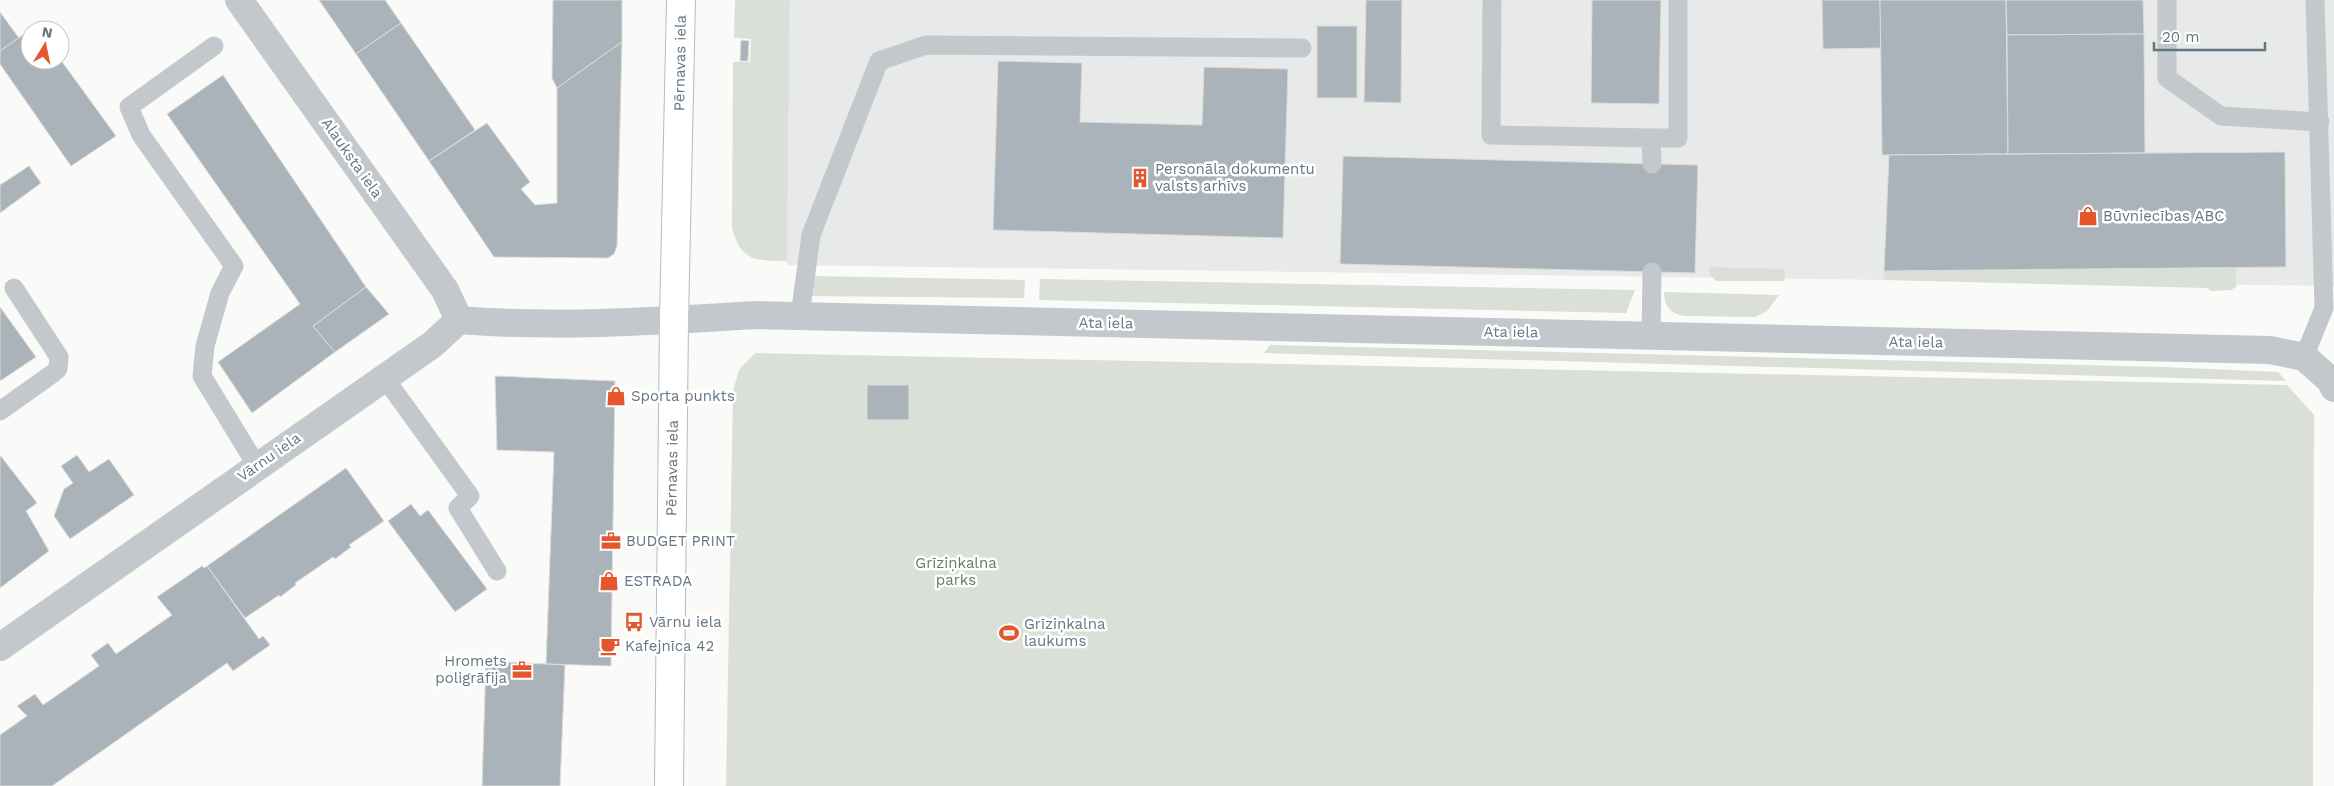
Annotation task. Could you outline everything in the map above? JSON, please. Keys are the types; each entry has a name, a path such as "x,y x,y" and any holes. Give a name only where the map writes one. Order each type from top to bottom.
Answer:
{"main road":[{"name":"Pērnavas iela","path":"669,786 674,320 681,0"}],"street":[{"name":"Alauksta iela","path":"239,0 445,290 459,320"},
{"name":"Ata iela","path":"674,320 754,315 2270,350 2304,357 2330,380 2334,388"},
{"path":"459,320 502,323 674,320"},
{"name":"Vārnu iela","path":"0,646 432,344 459,320"}],"lane":[{"path":"1492,0 1491,135 1651,138 1678,138 1678,0"},
{"path":"2167,0 2167,78 2221,116 2320,122"},
{"path":"2304,357 2324,308 2328,178 2320,122 2316,0"},
{"path":"800,316 811,235 879,61 926,45 1302,48"},
{"path":"214,46 129,107 141,135 234,266 220,293 205,346 202,376 257,466"},
{"path":"1651,138 1652,164"},
{"path":"1652,272 1652,336"},
{"path":"0,411 58,368 59,357 14,288"},
{"path":"384,377 470,496 458,508 497,571"}],"shaded area":[{"path":"790,0 2334,0 2334,286 787,265"}],"green space":[{"path":"735,0 790,0 787,261 751,257 740,247 732,228 733,62 750,62 751,39 734,38"},
{"path":"1709,267 1784,269 1785,281 1716,281 1710,275"},
{"path":"2236,268 2236,287 2231,290 2211,291 2207,288 1886,280 1883,277 1884,271"},
{"path":"809,276 1025,280 1024,298 806,296"},
{"path":"1040,279 1635,290 1626,313 1039,300"},
{"path":"1664,292 1779,295 1767,311 1755,317 1684,316 1674,313 1668,307 1664,298"},
{"path":"1270,345 2164,367 2278,372 2286,381 1264,353"},
{"name":"Grīziņkalna parks","path":"755,353 2287,385 2314,415 2313,786 726,786 733,391 739,370"}],"building":[{"path":"319,0 385,0 401,23 356,54"},
{"path":"553,0 622,0 622,42 557,88 552,78"},
{"path":"1366,0 1402,0 1401,103 1364,102"},
{"path":"1592,0 1661,0 1659,104 1591,103"},
{"path":"1822,0 1880,0 1881,48 1823,49"},
{"path":"1880,0 2006,0 2008,154 1882,155"},
{"path":"2006,0 2143,0 2144,34 2007,35"},
{"path":"0,12 19,38 0,51"},
{"path":"401,23 475,130 429,161 356,54"},
{"path":"1317,26 1357,26 1357,98 1317,98"},
{"path":"2144,34 2145,153 2008,154 2007,35"},
{"path":"20,37 20,70 68,70 116,136 71,166 0,64 0,51"},
{"path":"741,40 749,41 748,61 740,61"},
{"path":"622,42 617,246 614,254 608,258 494,257 429,161 487,123 530,182 521,189 535,205 557,203 557,88"},
{"name":"Personāla dokumentu valsts arhīvs","path":"998,61 1082,63 1080,122 1202,125 1204,67 1288,69 1283,238 993,230"},
{"path":"223,75 366,287 313,326 335,352 252,413 218,362 300,304 167,114"},
{"path":"2285,152 2286,267 1884,271 1889,155"},
{"path":"1343,156 1698,165 1695,273 1340,264"},
{"path":"29,166 41,183 0,213 0,185"},
{"path":"366,287 389,314 335,352 313,326"},
{"path":"0,307 36,357 0,381"},
{"path":"495,376 615,381 611,666 546,664 554,452 497,450"},
{"path":"867,385 909,385 909,420 867,420"},
{"path":"0,455 37,503 26,511 49,551 0,588"},
{"path":"77,455 89,472 109,459 134,495 70,539 54,516 64,489 73,483 61,466"},
{"path":"346,468 384,521 349,545 351,547 335,559 333,557 295,583 296,585 280,597 279,595 245,618 207,566"},
{"path":"411,504 420,516 428,510 487,589 455,612 388,521"},
{"path":"202,566 204,568 207,566 259,639 263,636 270,645 233,671 227,663 52,786 0,786 0,735 27,716 17,706 35,694 43,705 99,666 91,655 108,643 116,654 172,615 157,597"},
{"path":"486,661 565,665 560,786 482,786"}],"place":[{"name":"Personāla dokumentu valsts arhīvs","path":"1140,178"},
{"name":"Būvniecības ABC","path":"2088,216"},
{"name":"Sporta punkts","path":"616,396"},
{"name":"BUDGET PRINT","path":"611,541"},
{"name":"ESTRADA","path":"609,581"},
{"name":"Vārnu iela","path":"634,622"},
{"name":"Grīziņkalna laukums","path":"1009,633"},
{"name":"Kafejnīca 42","path":"610,646"},
{"name":"Hromets poligrāfija","path":"522,670"}]}
